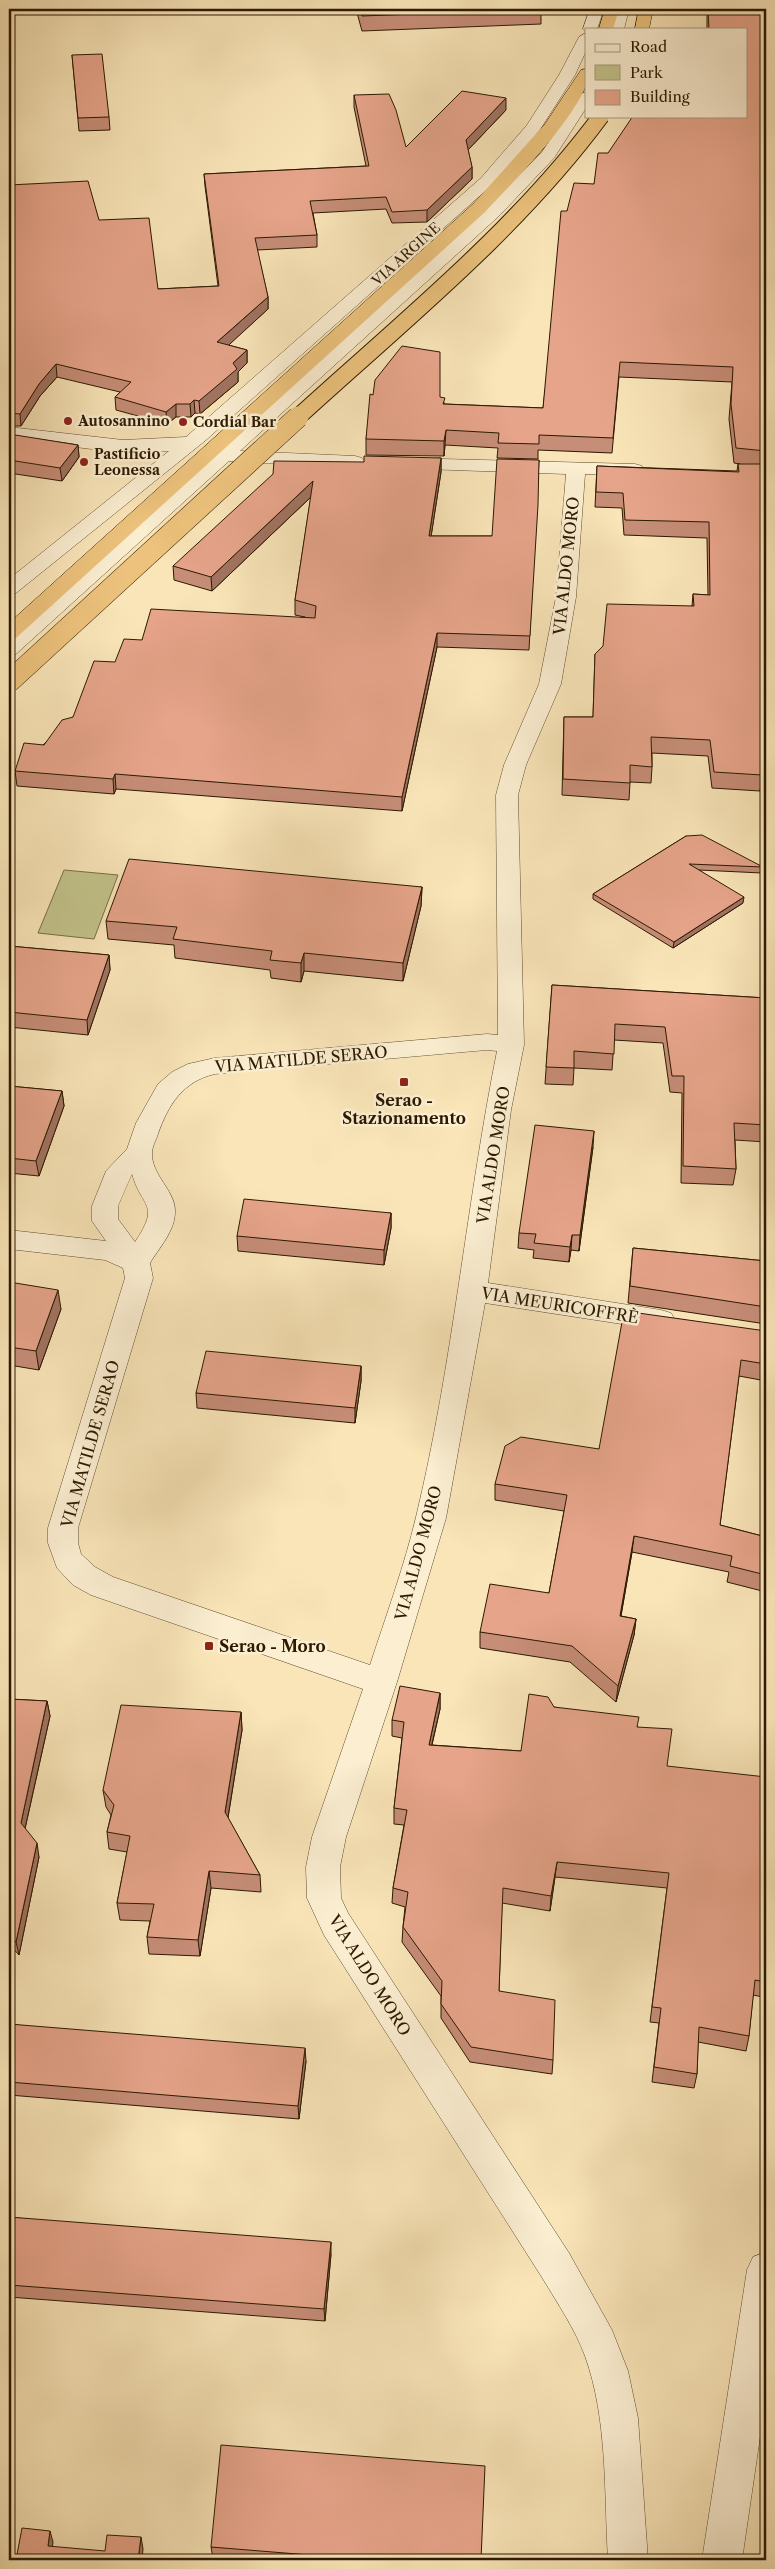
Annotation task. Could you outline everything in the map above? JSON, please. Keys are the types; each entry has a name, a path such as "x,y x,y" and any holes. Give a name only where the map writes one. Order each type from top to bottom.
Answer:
{"highway":[{"path":"606,28 612,9"},
{"path":"642,28 646,9"},
{"path":"9,634 479,208 532,152 573,98 585,75"},
{"path":"9,682 521,213 570,158 600,118"}],"street":[{"path":"590,28 597,9"},
{"path":"617,28 622,9"},
{"name":"VIA ARGINE","path":"9,589 191,442 487,181 532,128 567,75 585,39"},
{"path":"9,650 235,453 493,212 548,155 585,100"},
{"path":"9,434 130,446 161,446 191,442"},
{"path":"130,446 167,462"},
{"path":"235,453 304,461 653,470"},
{"path":"9,567 116,484 167,462"},
{"name":"VIA ALDO MORO","path":"576,468 566,597 550,684 515,765 507,796 511,1045 498,1110 473,1292 431,1518 382,1682 329,1837 323,1867 324,1898 336,1924 361,1966 556,2266 589,2321 609,2370 619,2424 628,2560"},
{"name":"VIA MATILDE SERAO","path":"382,1682 127,1596 84,1576 68,1560 63,1543 63,1528 139,1278 136,1262 105,1221 104,1206 119,1171 139,1153 149,1123 167,1090 181,1078 197,1070 215,1066 296,1058 478,1043 511,1045"},
{"path":"9,1240 108,1251 136,1262 160,1225 162,1212 161,1203 146,1181 139,1153"},
{"name":"VIA MEURICOFFRÈ","path":"473,1292 684,1323"},
{"path":"722,2560 766,2270"}],"green space":[{"path":"64,870 118,875 94,939 38,933"}],"building":[{"path":"360,9 541,9 362,16"},
{"path":"708,9 766,9 766,451 736,448 731,404 733,367 620,362 613,438 539,435 539,444 498,443 499,433 446,430 444,441 366,439 370,394 373,395 375,380 402,346 440,352 440,397 445,398 443,404 543,408 561,211 567,211 574,183 594,184 598,153 608,153 632,118 748,118 748,28 709,28"},
{"path":"102,54 109,117 78,118 72,55"},
{"path":"462,91 506,98 466,140 472,167 427,210 392,212 386,197 310,201 317,235 255,238 268,297 217,342 247,350 233,363 237,369 199,401 194,400 190,404 176,404 166,412 115,397 131,382 56,364 39,384 20,414 9,413 9,185 88,181 99,220 149,218 158,289 219,286 204,174 369,166 354,95 389,94 396,110 406,147"},
{"path":"9,434 78,445 60,468 9,460"},
{"path":"364,456 441,458 429,536 492,536 497,459 539,460 530,636 437,633 402,797 115,774 113,779 15,771 24,743 44,745 62,720 73,717 94,661 115,662 124,639 142,640 151,609 315,618 316,606 295,600 313,481 211,577 173,566 273,474 274,461 364,462"},
{"path":"738,464 766,464 766,746 762,775 714,772 710,740 651,737 652,767 630,765 630,783 563,779 564,717 593,717 595,654 603,646 607,604 694,606 693,594 710,595 709,522 625,520 623,493 596,492 597,466 739,472"},
{"path":"702,835 763,867 689,864 744,897 674,942 593,894 686,836"},
{"path":"129,859 422,887 403,963 304,953 301,963 270,960 272,951 173,939 177,927 106,921"},
{"path":"9,946 109,955 87,1020 9,1012"},
{"path":"552,985 766,998 766,1125 734,1123 736,1169 683,1166 684,1076 672,1076 665,1027 615,1024 614,1054 574,1051 574,1068 546,1067"},
{"path":"9,1086 62,1091 36,1161 9,1158"},
{"path":"535,1125 594,1131 580,1235 572,1235 570,1247 534,1243 536,1234 519,1233"},
{"path":"244,1199 391,1213 384,1250 237,1236"},
{"path":"633,1248 766,1261 766,1307 630,1286"},
{"path":"9,1282 58,1290 36,1351 9,1347"},
{"path":"624,1311 766,1331 766,1364 741,1360 720,1525 766,1537 766,1575 730,1566 732,1556 634,1536 620,1616 636,1619 618,1686 572,1646 480,1632 490,1584 549,1593 567,1495 495,1484 505,1446 521,1437 599,1449"},
{"path":"206,1351 361,1366 355,1408 196,1393"},
{"path":"400,1686 440,1693 429,1745 521,1751 529,1694 548,1697 554,1707 639,1717 637,1727 672,1729 667,1766 766,1777 766,1982 755,1980 749,2036 699,2027 697,2074 654,2067 661,2008 652,2007 669,1873 557,1862 551,1896 503,1888 499,1991 555,2000 553,2060 471,2047 441,2004 442,1981 403,1927 408,1892 393,1888 407,1810 394,1808 404,1722 392,1720"},
{"path":"9,1699 47,1701 21,1823 37,1843 16,1942 9,1933"},
{"path":"121,1705 241,1712 225,1812 260,1875 209,1871 198,1940 147,1937 154,1904 117,1903 130,1836 107,1832 114,1805 103,1790"},
{"path":"9,2024 305,2048 298,2106 9,2082"},
{"path":"9,2217 331,2242 324,2309 9,2285"},
{"path":"221,2445 485,2466 481,2560 371,2560 211,2547"},
{"path":"22,2528 50,2531 48,2546 105,2551 107,2535 141,2537 138,2560 16,2560"}],"place":[{"name":"Autosannino","path":"68,421"},
{"name":"Cordial Bar","path":"183,422"},
{"name":"Pastificio Leonessa","path":"84,462"},
{"name":"Serao - Stazionamento","path":"404,1082"},
{"name":"Serao - Moro","path":"209,1646"}]}
